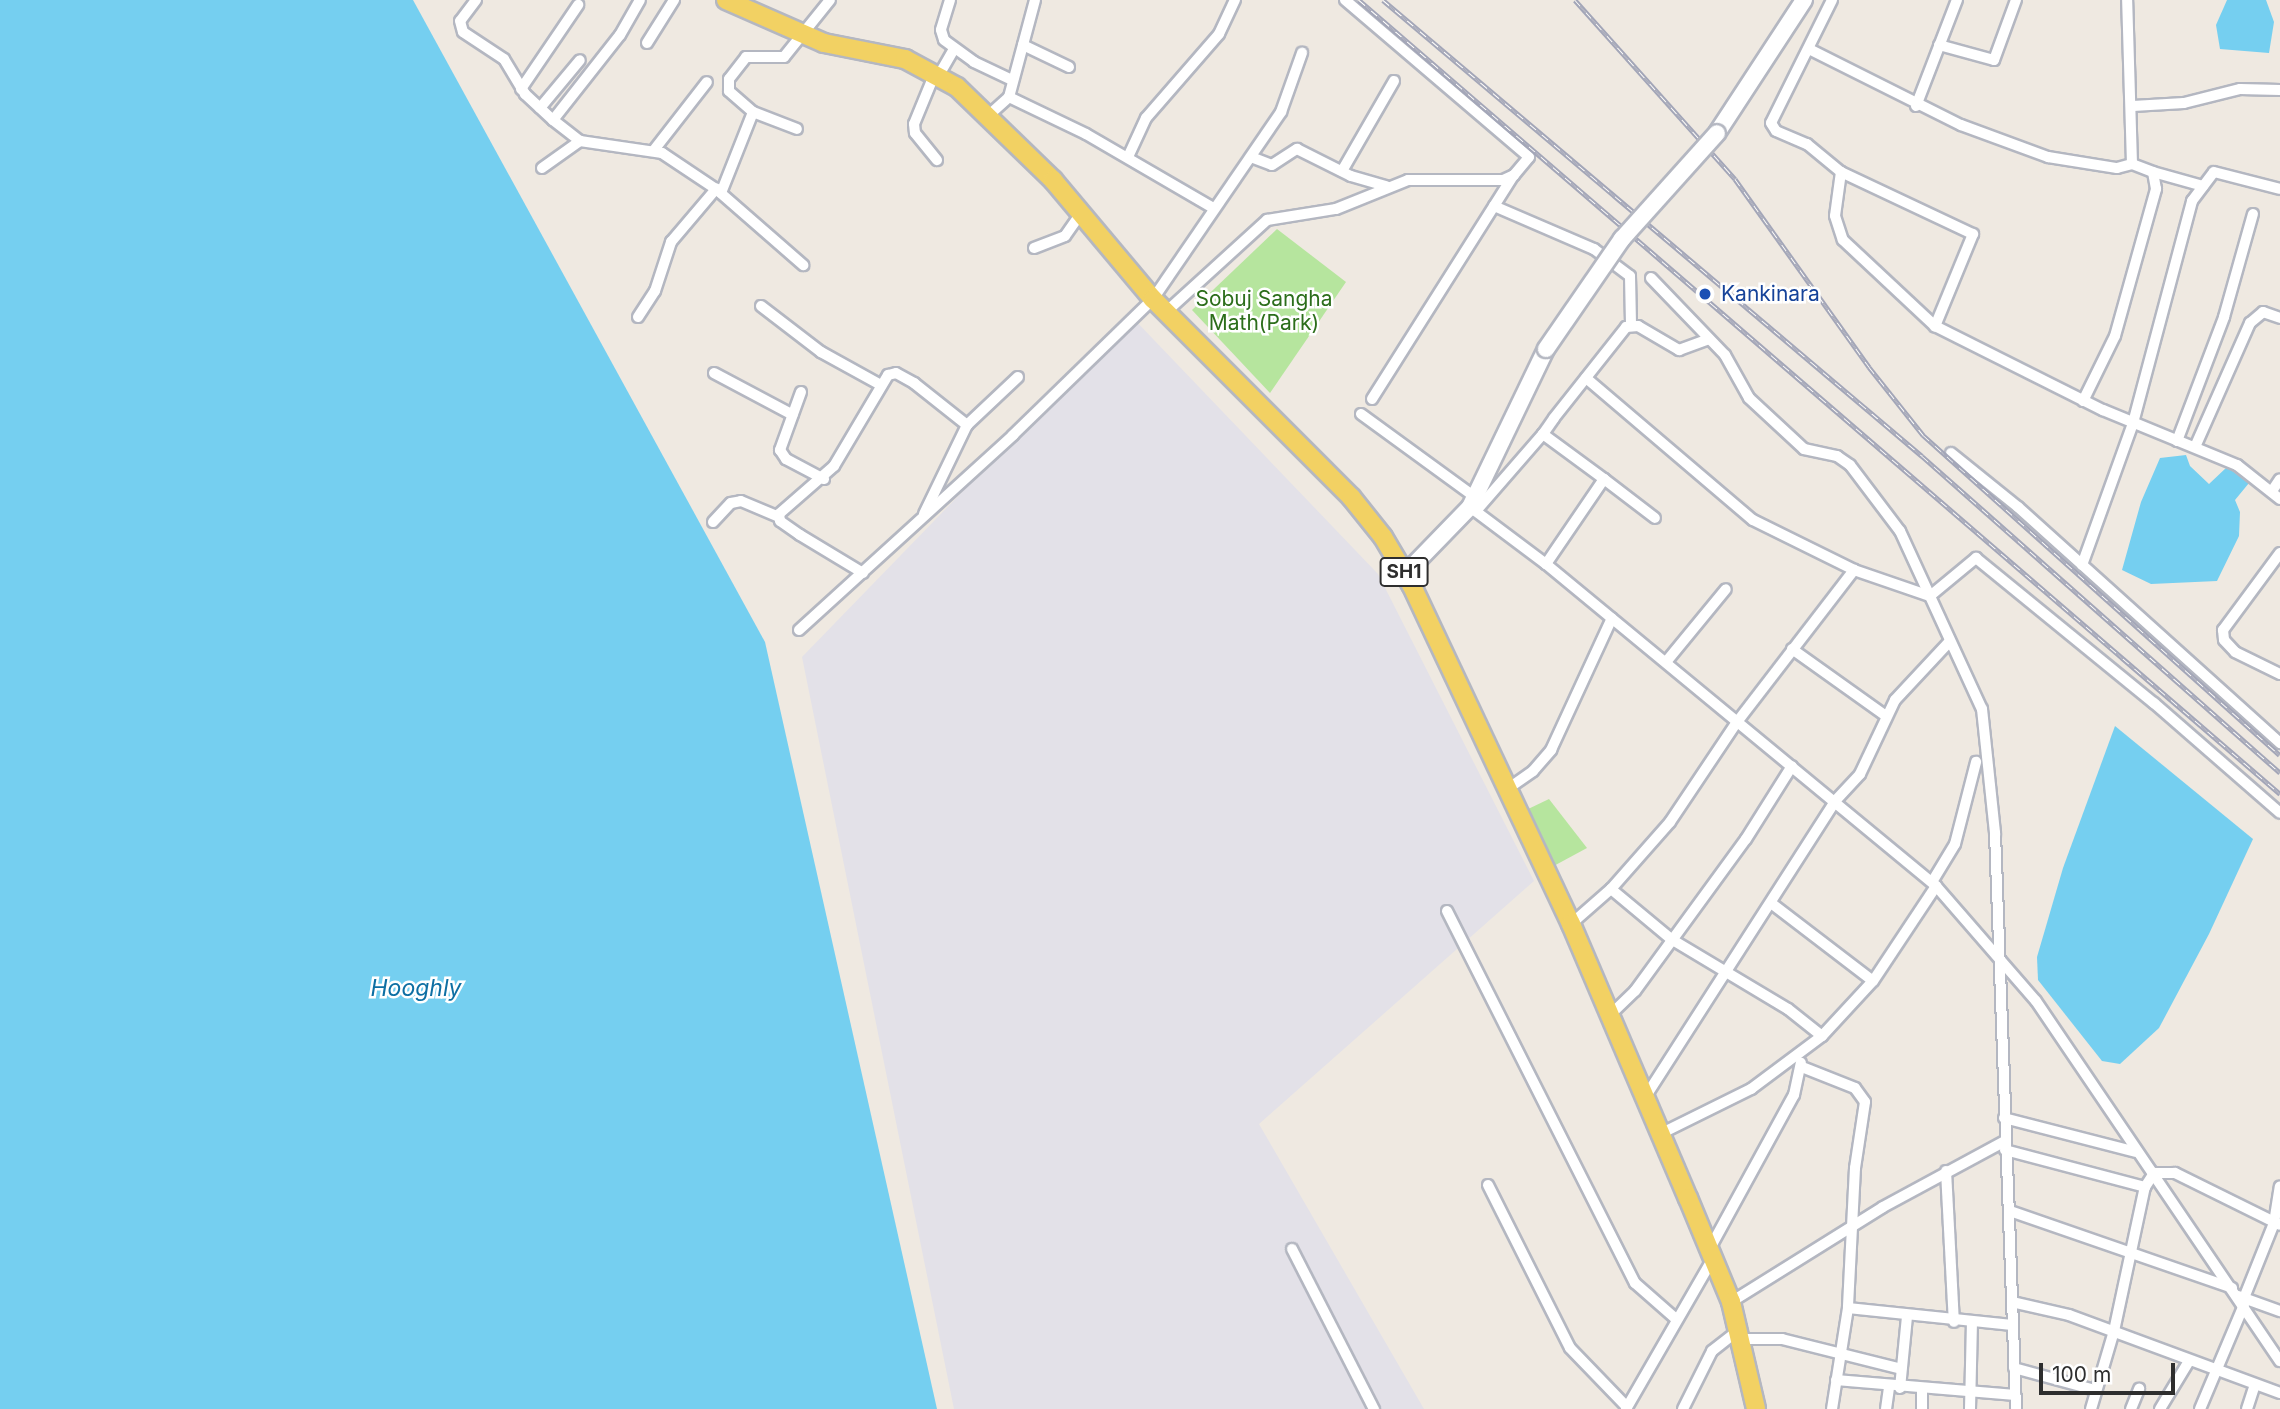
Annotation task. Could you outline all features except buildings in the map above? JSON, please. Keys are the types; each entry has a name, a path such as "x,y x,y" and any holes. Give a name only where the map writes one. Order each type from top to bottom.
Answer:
{"main road":[{"name":"SH1","path":"726,0 833,46 905,59 937,74 989,116 1081,213 1153,299 1351,497 1405,574 1571,924 1731,1303 1736,1336 1756,1409"},
{"path":"1405,574 1474,505 1546,349 1622,239 1717,133 1804,0"}],"street":[{"path":"476,0 460,21 467,35 504,59 521,89 553,120 580,141 654,150 718,191 803,265"},
{"path":"553,120 620,34 640,0"},
{"path":"647,43 674,0"},
{"path":"797,129 753,112 729,91 729,79 746,57 782,59 830,0"},
{"path":"950,0 941,30 954,49 1012,80"},
{"path":"1128,157 1146,118 1219,34 1235,0"},
{"path":"1345,0 1529,157 1514,175 1372,399"},
{"path":"1832,0 1773,116 1772,128 1807,144 1841,172 1972,234 1935,326"},
{"path":"1916,106 1957,0"},
{"path":"1939,45 1994,60 2016,0"},
{"path":"2127,0 2133,106 2132,164"},
{"path":"989,116 1009,97 1033,1"},
{"path":"521,89 578,5"},
{"path":"1023,45 1069,67"},
{"path":"937,160 915,133 914,124 937,74 954,49"},
{"path":"1809,49 1916,106 2048,157 2102,169 2132,164 2203,186"},
{"path":"799,630 921,519 1153,299 1285,104 1302,54"},
{"path":"540,108 580,60"},
{"path":"1342,171 1394,81"},
{"path":"654,150 707,82"},
{"path":"2133,106 2184,103 2240,89 2280,90"},
{"path":"1009,97 1128,157 1213,208"},
{"path":"638,317 655,291 671,242 718,191 753,112"},
{"path":"542,168 580,141"},
{"path":"1251,157 1272,165 1294,149 1342,171 1387,186"},
{"path":"1841,172 1835,216 1837,232 1882,273 1904,301 1935,326 2083,401 2237,465 2276,495 2280,479"},
{"path":"2083,401 2120,321 2157,190 2153,172"},
{"path":"2082,565 2133,424 2187,215 2210,174 2218,172 2280,189"},
{"path":"1166,312 1268,220 1336,209 1387,186 1423,180 1491,182 1514,175"},
{"path":"1474,505 1544,434 1586,378 1631,325 1630,275 1594,249 1494,206"},
{"path":"1034,248 1065,236 1081,213"},
{"path":"2177,441 2224,317 2253,214"},
{"path":"1651,278 1730,362 1749,398 1798,444 1812,453 1837,456 1850,466 1900,531 1982,709 1989,742 2016,1409"},
{"path":"761,306 821,352 881,386"},
{"path":"2195,447 2250,323 2263,312 2280,318"},
{"path":"1631,325 1679,351 1709,339"},
{"path":"714,373 793,415"},
{"path":"779,517 824,478 888,375 896,373 941,401 967,425"},
{"path":"921,519 967,425 1018,377"},
{"path":"1586,378 1753,520 1854,570 1930,596"},
{"path":"801,392 781,445 782,455 824,478"},
{"path":"1362,414 1836,800 1934,884 1996,951 2036,1001 2136,1152 2154,1173 2239,1296 2280,1361"},
{"path":"1544,434 1655,518"},
{"path":"1951,453 2082,565 2280,743"},
{"path":"1546,564 1604,479"},
{"path":"713,522 736,502 779,517 863,573"},
{"path":"2280,553 2223,630 2224,640 2235,652 2280,674"},
{"path":"1930,596 1976,558 2154,703 2280,813"},
{"path":"1571,924 1611,889 1670,822 1737,722 1854,570"},
{"path":"1665,662 1726,589"},
{"path":"1506,790 1533,771 1551,750 1612,618"},
{"path":"1644,1099 1836,800 1860,774 1886,716 1949,642"},
{"path":"1792,649 1886,716"},
{"path":"1660,1134 1801,1061 1873,981 1934,884 1959,834 1976,762"},
{"path":"1609,1016 1635,991 1746,839 1792,766"},
{"path":"1611,889 1671,939 1788,1009 1822,1036"},
{"path":"1771,903 1873,981"},
{"path":"1447,911 1635,1283 1676,1320"},
{"path":"1801,1061 1855,1088 1864,1096 1855,1178 1856,1225 1848,1308 1832,1409"},
{"path":"1488,1185 1570,1348 1627,1408 1794,1095 1801,1061"},
{"path":"2004,1118 2136,1152"},
{"path":"1731,1303 1946,1171 2005,1145 2145,1187"},
{"path":"1946,1171 1954,1322"},
{"path":"2091,1409 2114,1331 2145,1187 2154,1173"},
{"path":"2154,1173 2175,1173 2277,1224"},
{"path":"2200,1409 2216,1370 2239,1296 2277,1224 2280,1186"},
{"path":"2010,1211 2280,1311"},
{"path":"1292,1249 1374,1409"},
{"path":"2012,1302 2114,1331 2280,1393"},
{"path":"1848,1308 1954,1322 2012,1325"},
{"path":"1886,1409 1901,1369 1907,1316"},
{"path":"1970,1409 1972,1323"},
{"path":"1683,1409 1712,1351 1736,1336 1782,1339 1841,1357 1901,1369"},
{"path":"2160,1409 2189,1361"},
{"path":"2014,1368 2095,1390"},
{"path":"1836,1380 2015,1395"},
{"path":"2246,1409 2255,1384"},
{"path":"1922,1409 1923,1389"},
{"path":"2131,1409 2139,1389"}],"shaded area":[{"path":"1132,317 1378,574 1534,881 1259,1124 1424,1409 954,1409 802,657"}],"green space":[{"name":"Sobuj Sangha Math(Park)","path":"1277,229 1346,282 1270,393 1192,310"},
{"path":"1549,799 1587,848 1550,868 1524,811"}],"water":[{"name":"Hooghly","path":"0,0 413,0 765,642 937,1409 0,1409"},
{"path":"2227,0 2266,0 2274,22 2269,53 2220,49 2216,25"},
{"path":"2186,455 2190,466 2209,484 2227,467 2249,483 2235,500 2240,512 2239,536 2217,581 2151,584 2122,570 2141,502 2160,458"},
{"path":"2115,726 2253,839 2209,934 2159,1028 2120,1064 2102,1061 2038,980 2037,957 2063,868"}],"railway":[{"path":"1359,0 2280,794"},
{"path":"1383,0 1922,456 2280,773"},
{"path":"1575,0 1735,179 1869,367 1923,435 2280,755"}],"place":[{"name":"Kankinara","path":"1705,294"}]}
